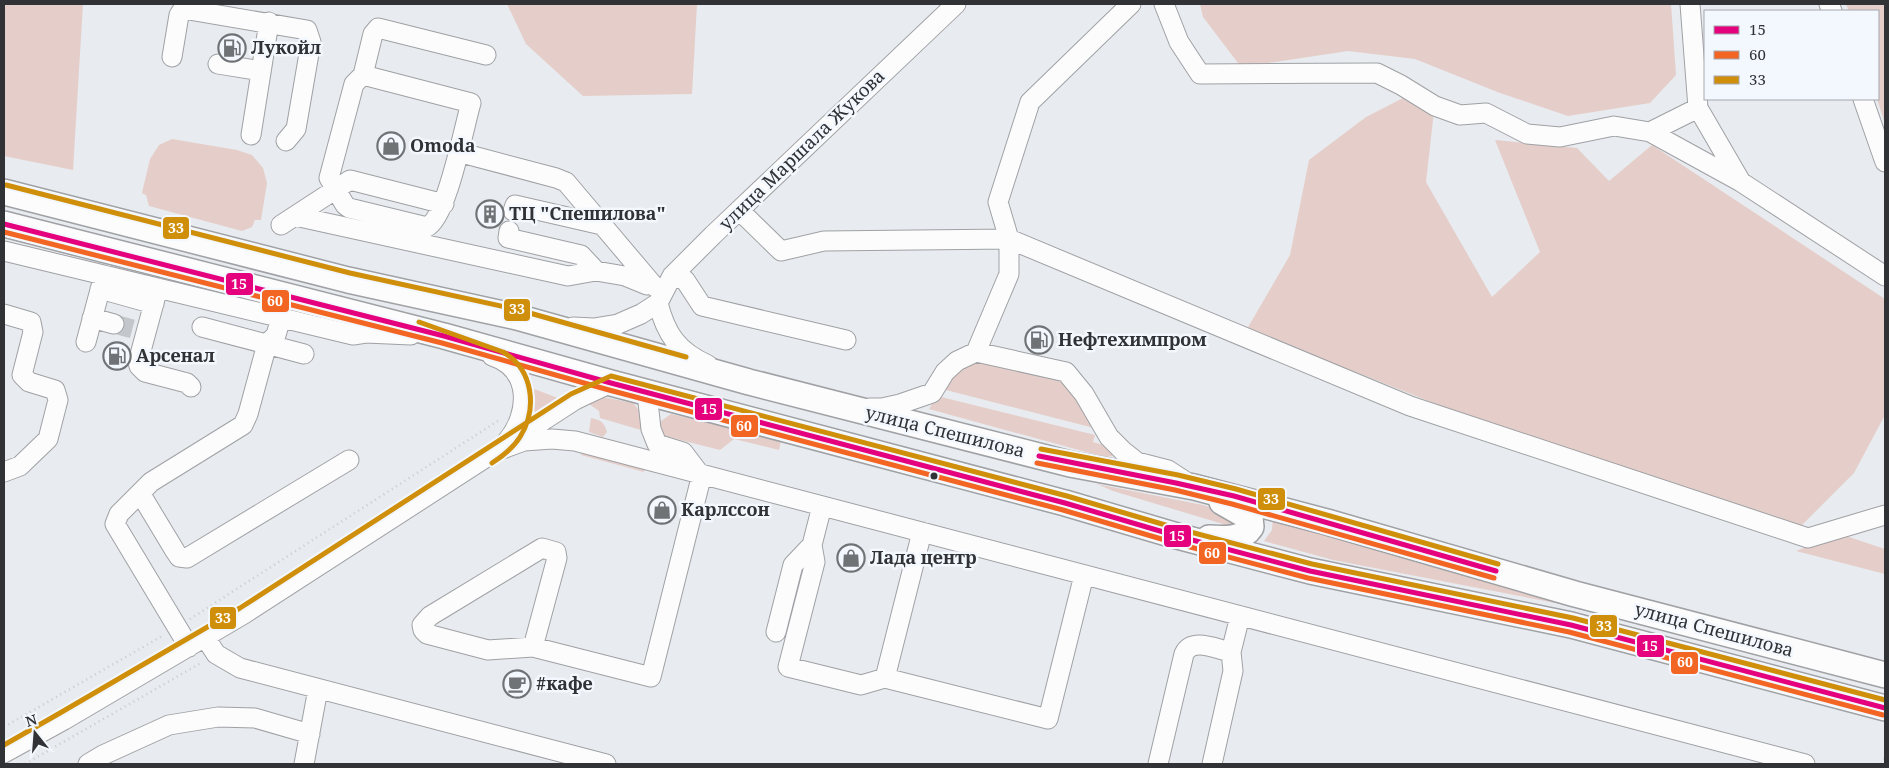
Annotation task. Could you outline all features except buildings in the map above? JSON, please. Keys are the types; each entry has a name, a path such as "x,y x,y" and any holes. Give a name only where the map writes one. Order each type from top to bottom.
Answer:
{"main road":[{"name":"улица Спешилова","path":"4,192 348,280 517,317 749,382 1070,464 1194,487 1327,522 1575,594 1885,675"},
{"name":"улица Спешилова","path":"4,224 444,336 647,393 1065,503 1177,536 1310,571 1571,625 1885,708"},
{"path":"1177,536 1218,539 1237,537 1247,533 1251,527 1250,518 1241,511 1194,487"}],"street":[{"name":"улица Маршала Жукова","path":"655,295 739,210 956,4"},
{"path":"976,352 1009,274 1009,239 998,202 1030,102 1131,4"},
{"path":"1164,4 1179,42 1200,74 1377,73 1435,106 1460,115 1486,113 1527,134 1560,137 1614,126 1650,132 1742,182 1885,276"},
{"path":"1690,4 1698,108 1742,182"},
{"path":"172,57 180,11 193,7 307,30 311,42 296,129 286,141"},
{"path":"251,134 269,22"},
{"path":"363,75 471,103 444,204 432,225 427,227 349,208 345,205 329,178 354,84 363,75 374,34 378,28 486,55"},
{"path":"218,64 261,71"},
{"path":"1863,100 1885,162"},
{"path":"1650,132 1698,108"},
{"path":"458,152 561,179 566,182 602,225 655,295 664,325 676,344 698,360 749,382"},
{"path":"444,204 350,180 288,220 568,276 596,271 625,276 655,295"},
{"path":"513,210 515,205 602,225"},
{"path":"739,210 781,251 824,241 1009,239 1410,406 1808,538 1885,515"},
{"path":"509,231 508,238 581,255 596,271"},
{"path":"4,251 102,282 156,296 281,318 353,335 366,333 444,336 483,354 501,359 512,368 522,383 524,400 517,428 497,451"},
{"path":"672,276 685,280 702,306 846,340"},
{"path":"86,342 102,282"},
{"path":"517,317 564,327 594,328 618,324 641,314 655,295"},
{"path":"156,296 140,331 138,362 141,370 187,383 191,387"},
{"path":"4,314 31,322 33,332 22,376 29,382 55,390 58,400 48,439 20,466 4,472"},
{"path":"92,318 114,324"},
{"path":"281,318 276,335 267,344 248,414 243,425 151,482 119,514 115,524 197,642 240,668 606,764"},
{"path":"202,327 304,354"},
{"path":"850,408 882,408 932,393 945,372 957,361 976,352 1066,372 1084,394 1109,437 1123,450 1137,462 1168,470 1194,487"},
{"path":"4,753 253,609 575,400 611,383"},
{"path":"647,393 651,429 657,444 683,452 701,474"},
{"path":"575,400 565,415 568,428 575,441"},
{"path":"497,451 524,441 552,439 575,441 1805,764"},
{"path":"140,493 175,551 180,557 187,558 349,460"},
{"path":"533,647 557,558 556,552 548,549 542,548 536,551 430,616 422,625 423,630 427,634 488,650 533,647 651,677 701,474"},
{"path":"822,506 812,546 815,562 788,667 861,686 885,678 1048,719 1084,575"},
{"path":"885,678 922,532"},
{"path":"776,632 792,565 812,546"},
{"path":"1212,764 1234,671 1231,652 1240,616"},
{"path":"1158,764 1186,648 1190,645 1198,645 1231,652"},
{"path":"304,764 318,689"},
{"path":"88,764 103,755 169,725 218,717 255,718 310,734"}],"path":[{"path":"191,618 504,416"},
{"path":"4,727 169,632"},
{"path":"25,764 201,663"},
{"path":"1882,764 1885,757"}],"shaded area":[{"path":"4,4 83,4 73,170 4,156"},
{"path":"507,4 697,4 692,94 583,96 526,44"},
{"path":"1200,4 1671,4 1676,75 1650,103 1568,116 1500,93 1415,59 1348,51 1241,67 1203,17"},
{"path":"1846,4 1885,4 1885,124 1877,100 1879,100 1879,10 1849,10"},
{"path":"1405,97 1434,111 1426,182 1492,297 1540,252 1495,140 1577,148 1609,181 1652,145 1885,299 1885,415 1854,473 1786,541 1544,452 1479,421 1247,329 1290,255 1309,160 1366,117"},
{"path":"172,139 237,150 252,155 263,168 267,183 261,220 255,220 252,227 242,231 149,206 146,195 142,193 150,159 159,145"},
{"path":"980,361 1066,382 1098,429 942,389 958,372"},
{"path":"529,387 563,400 527,428"},
{"path":"937,396 1095,435 1093,442 1110,447 1113,451 1112,456 1107,457 1086,452 929,409"},
{"path":"603,397 633,403 641,415 641,430 600,418 599,411 586,402"},
{"path":"671,414 781,440 779,450 734,439 720,450 665,436 661,432 660,422"},
{"path":"591,418 600,421 605,426 607,432 603,437 589,432"},
{"path":"584,449 646,465 644,472 581,455"},
{"path":"1097,484 1203,505 1233,515 1235,519 1230,525 1223,524 1113,491"},
{"path":"1273,516 1334,532 1571,606 1333,560 1264,541 1272,530"},
{"path":"1840,534 1885,549 1885,574 1796,551"}],"tunnel":[{"path":"114,324 133,329"}],"transit line":[{"name":"33","path":"6,185 350,273 519,310 686,357"},
{"name":"15","path":"4,224 444,336 611,383 1065,503 1177,536 1310,571 1571,625 1885,708"},
{"name":"60","path":"4,232 442,343 609,390 1063,510 1175,543 1308,578 1569,632 1883,715"},
{"name":"33","path":"419,322 503,352 521,368 530,390 529,414 526,426 514,445 492,463"},
{"name":"33","path":"4,745 240,608 571,394 611,376 1067,496 1179,529 1312,564 1573,618 1885,700"},
{"name":"33","path":"1041,449 1178,475 1236,489 1498,564"},
{"name":"15","path":"1039,456 1234,496 1496,571"},
{"name":"60","path":"1037,463 1175,490 1232,504 1494,578"}],"place":[{"name":"Лукойл","path":"232,48"},
{"name":"Omoda","path":"391,146"},
{"name":"ТЦ \"Спешилова\"","path":"490,214"},
{"name":"Нефтехимпром","path":"1039,340"},
{"name":"Арсенал","path":"117,356"},
{"name":"Карлссон","path":"662,510"},
{"name":"Лада центр","path":"851,558"},
{"name":"#кафе","path":"517,684"}]}
